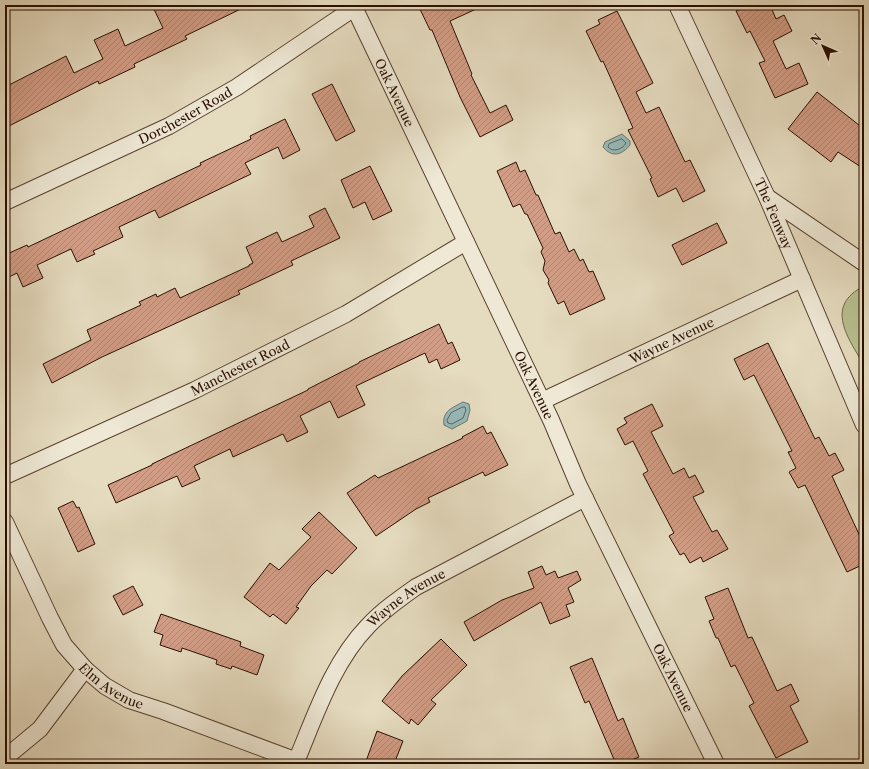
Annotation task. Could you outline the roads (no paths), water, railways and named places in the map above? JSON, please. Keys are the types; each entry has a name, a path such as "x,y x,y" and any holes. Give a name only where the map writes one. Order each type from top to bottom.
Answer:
{"street":[{"name":"The Fenway","path":"677,5 766,197 864,425"},
{"name":"Dorchester Road","path":"5,202 169,126 237,87 354,6"},
{"name":"Oak Avenue","path":"354,6 542,401 585,498 716,764"},
{"path":"766,197 864,263"},
{"name":"Manchester Road","path":"5,476 195,390 346,314 466,242"},
{"name":"Wayne Avenue","path":"542,401 802,279"},
{"name":"Wayne Avenue","path":"296,762 332,678 348,651 367,626 390,605 416,587 585,498"},
{"name":"Elm Avenue","path":"5,522 64,645 85,669 105,686 129,700 163,711 296,762"},
{"path":"5,758 40,729 85,669"}],"water":[{"path":"622,134 630,141 630,145 624,151 613,154 603,147 605,142"},
{"path":"463,402 469,404 470,410 467,421 452,429 444,425 446,413"}]}
